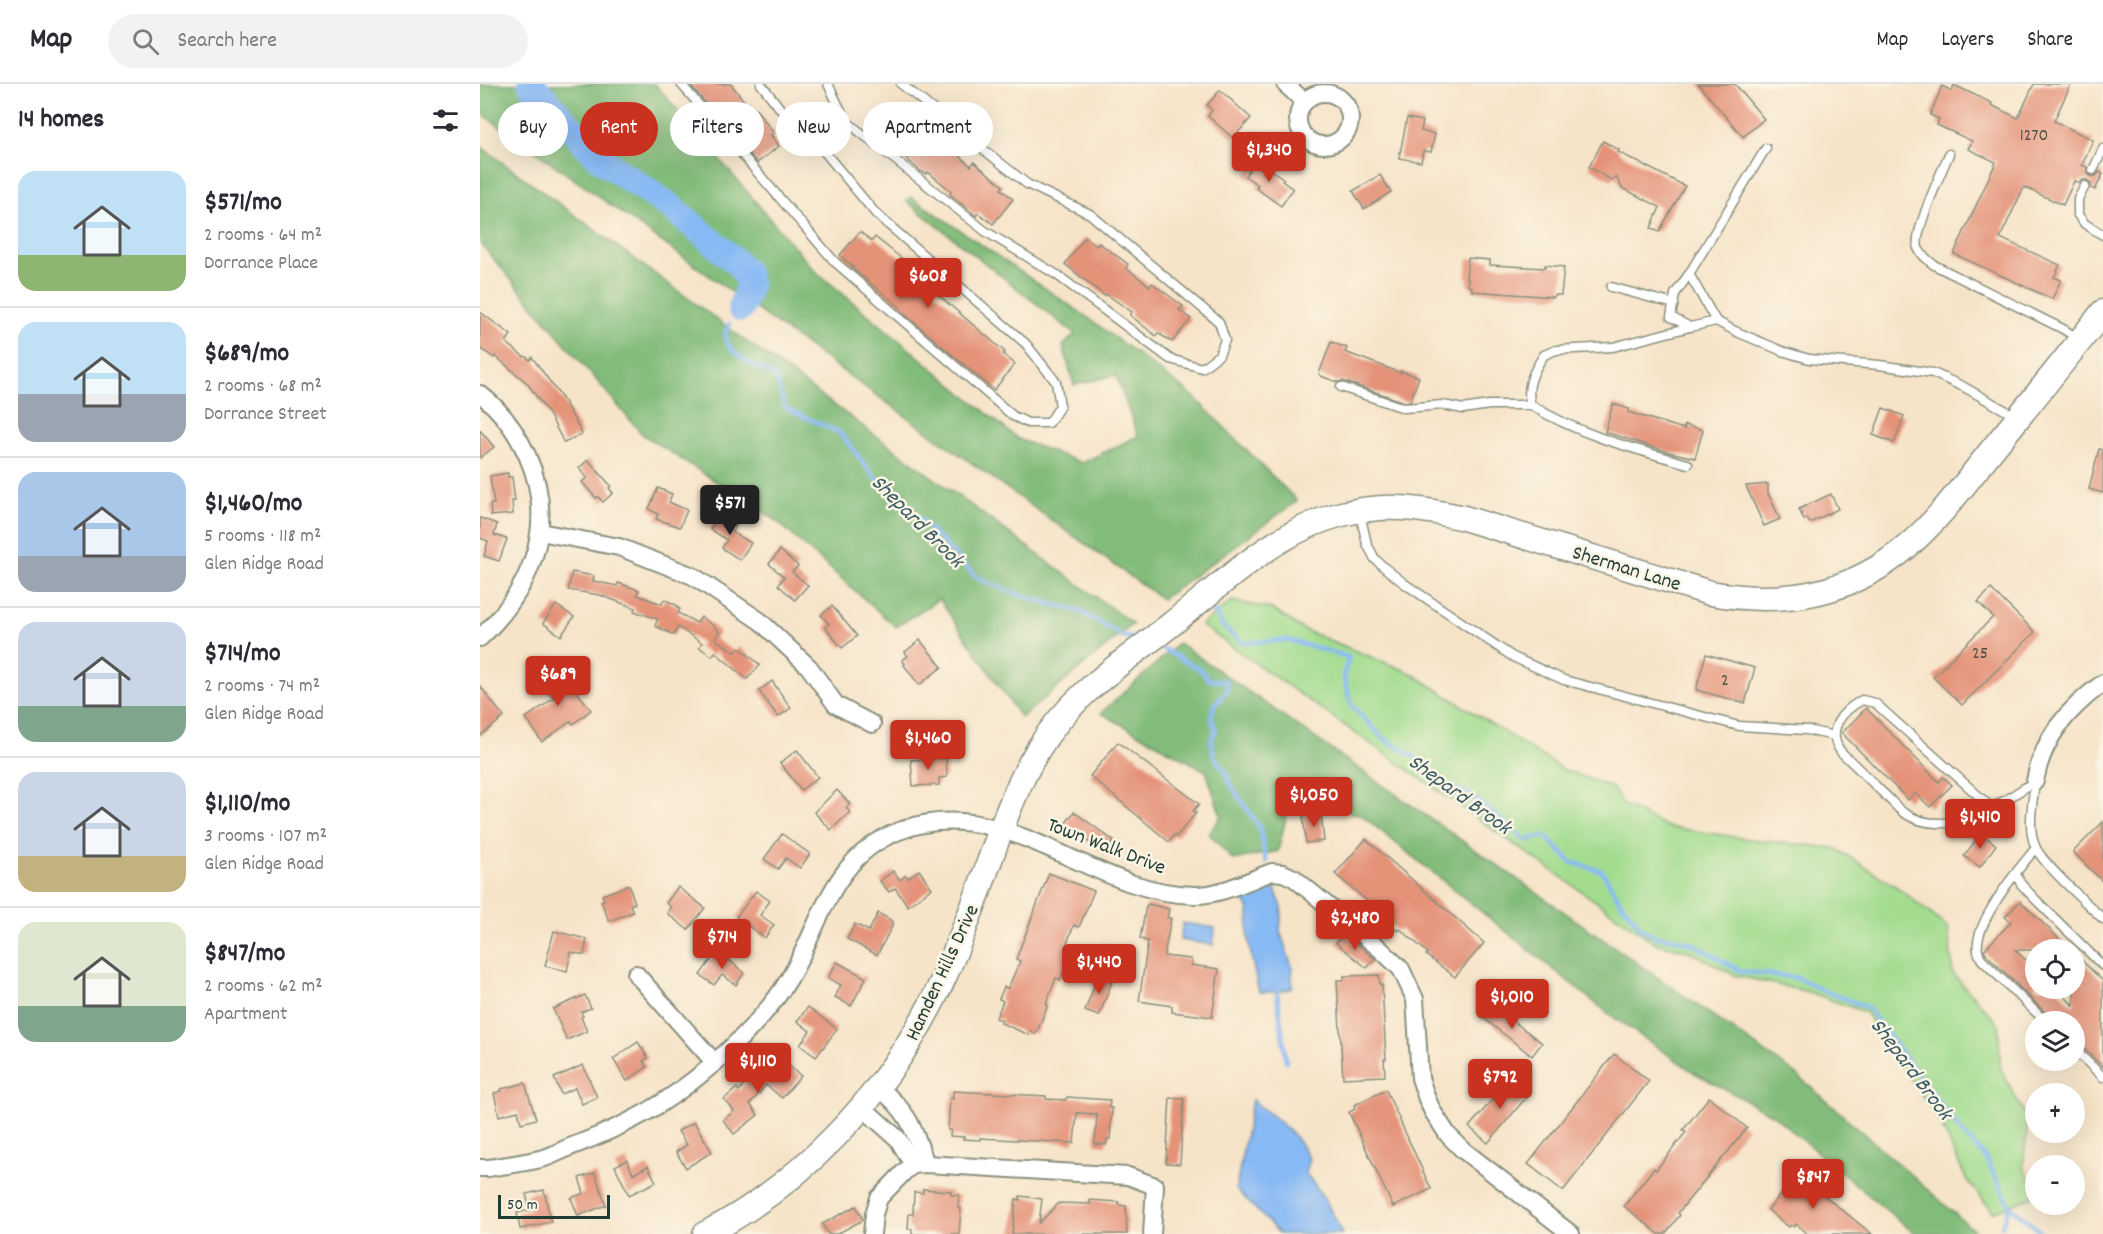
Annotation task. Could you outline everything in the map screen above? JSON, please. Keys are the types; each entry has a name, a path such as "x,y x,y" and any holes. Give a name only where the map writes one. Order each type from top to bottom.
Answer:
{"street":[{"path":"1285,84 1305,102"},
{"name":"Sherman Lane","path":"1090,689 1253,560 1304,528 1333,517 1382,507 1426,509 1496,527 1710,593 1747,598 1795,597 1839,587 1867,575 1905,548 1934,520 2103,312"},
{"path":"480,394 496,408 513,429 533,469 541,509 540,532 534,558 520,590 508,608 480,638"},
{"path":"540,532 619,547 693,576 760,621 809,667 837,705 872,724"},
{"path":"2035,781 2038,761 2060,723 2083,698 2103,683"},
{"name":"Hamden Hills Drive","path":"705,1234 756,1203 794,1174 826,1146 878,1087 906,1047 930,1006 968,918 1019,786 1040,745 1063,715 1090,689"},
{"name":"Town Walk Drive","path":"480,1167 488,1168 544,1158 609,1132 661,1104 715,1063 754,1025 788,979 830,894 844,872 863,852 875,842 926,823 965,823 1001,830 1063,853 1128,882 1163,892 1204,895 1272,872 1283,873 1304,884 1401,969 1416,1005 1420,1078 1433,1112 1448,1135 1463,1150 1571,1234"},
{"path":"636,974 715,1063"},
{"path":"878,1087 896,1101 905,1112 920,1164"},
{"path":"862,1107 898,1139 920,1164"},
{"path":"872,1234 874,1214 879,1198 904,1171 920,1164 1128,1176 1155,1186 1152,1234"}],"lane":[{"path":"681,84 835,262 1013,416 1028,423 1048,423 1060,406 1056,382 1026,344 876,214 828,156"},
{"path":"761,84 776,103"},
{"path":"828,84 837,102"},
{"path":"851,125 986,231 1057,275 1170,359 1202,368 1219,355 1225,340 1219,322 1193,299 1090,214 1027,184 901,84"},
{"path":"1690,327 1671,317 1676,294 1766,148"},
{"path":"2092,170 2103,149"},
{"path":"1949,154 1918,231 1918,247 1925,258 2080,340"},
{"path":"2085,186 2078,199 2078,215 2085,224 2103,235"},
{"path":"1689,274 1716,321 1782,351 1809,359 1879,365 1933,373 1964,387 2018,418"},
{"path":"1611,286 1674,304"},
{"path":"1531,405 1528,395 1534,370 1544,354 1556,350 1612,347 1716,321"},
{"path":"1341,387 1404,408 1443,405 1463,409 1489,405 1531,405 1582,431 1614,443 1688,464"},
{"path":"1360,510 1367,544 1375,558 1386,569 1513,657 1564,680 1739,726 1807,730 1834,736"},
{"path":"1992,808 1885,711 1870,701 1862,700 1841,717 1834,736 1835,743 1841,752 1902,812 1917,820 1934,824 1958,822 1992,808 2035,781"},
{"path":"2035,781 2031,817 2036,848 2048,865 2103,919"},
{"path":"2035,1011 1982,960 1977,952 1981,931 2000,894 2036,848"},
{"path":"2016,874 2034,899 2103,966"},
{"path":"2085,1060 2103,1077"}],"green space":[{"path":"480,84 655,84 670,102 670,156 717,156 814,270 1018,439 1082,463 1138,436 1116,375 1074,385 1063,346 1075,334 906,201 911,197 1087,317 1192,395 1297,501 1162,599 542,156 568,156 568,102 498,102 498,125 480,112"},
{"path":"480,146 1133,624 1021,718 939,599 896,627 773,518 642,434 480,243"},
{"path":"1232,601 1272,609 1304,630 1411,673 1562,769 1612,787 1623,805 1668,827 1835,848 1900,889 1948,928 1953,974 1999,1024 2000,1067 2025,1115 2023,1167 2025,1200 1993,1212 1966,1179 1939,1120 1865,1012 1809,992 1734,975 1689,951 1657,944 1201,625"},
{"path":"1179,643 1796,1074 1978,1234 1915,1234 1773,1115 1695,1073 1609,1014 1361,815 1291,798 1278,851 1233,860 1209,834 1221,816 1206,771 1101,713"}],"water":[{"path":"1274,887 1282,907 1280,931 1292,967 1292,988 1277,992 1259,992 1249,941 1249,913 1242,897"},
{"path":"1183,923 1215,928 1213,945 1180,940"},
{"path":"1252,1100 1284,1126 1304,1149 1309,1159 1305,1173 1317,1187 1342,1234 1280,1234 1236,1189"}],"building":[{"path":"689,84 731,84 745,102 704,102"},
{"path":"1698,84 1735,84 1764,119 1743,137"},
{"path":"2034,84 2071,84 2054,121 2093,140 2082,165 2087,167 2087,173 2091,176 2096,176 2099,172 2103,174 2095,190 2091,188 2091,183 2087,180 2079,183 2074,181 2063,205 2024,187 2000,238 2060,265 2054,277 2061,280 2052,299 1954,254 1996,162 1968,149 1972,141 1937,125 1939,119 1930,115 1942,86 1952,91 1954,85 2018,118"},
{"path":"1220,90 1251,118 1233,138 1208,116 1212,110 1207,105"},
{"path":"1407,118 1423,121 1421,131 1435,134 1431,152 1423,151 1421,162 1399,158"},
{"path":"764,120 774,133 771,135 776,142 776,148 757,163 751,156 764,156"},
{"path":"1603,141 1619,150 1618,152 1685,186 1659,232 1651,228 1660,207 1622,188 1616,177 1611,180 1589,167"},
{"path":"904,156 959,156 971,166 974,162 1003,186 1001,189 1013,199 993,224 978,213 976,216 928,172 926,174"},
{"path":"1256,159 1284,179 1282,181 1293,189 1281,206 1256,188 1258,185 1245,176"},
{"path":"1380,175 1391,192 1364,209 1353,191"},
{"path":"860,232 872,241 875,237 905,261 902,264 1005,352 1003,354 1015,364 994,390 901,311 901,308 852,268 840,255"},
{"path":"1085,237 1097,246 1099,243 1128,264 1126,268 1150,286 1152,283 1183,306 1179,310 1191,319 1172,342 1158,333 1156,336 1130,315 1132,312 1106,294 1105,296 1065,264"},
{"path":"1468,258 1490,260 1490,265 1564,267 1561,295 1554,295 1554,297 1472,291 1466,277"},
{"path":"480,312 511,335 506,342 524,357 530,360 532,357 564,401 582,434 564,443 549,414 527,383 495,356 494,358 480,348"},
{"path":"1331,342 1347,348 1345,352 1401,373 1401,371 1419,377 1410,401 1405,402 1321,376 1319,374"},
{"path":"1613,404 1629,409 1628,412 1684,429 1685,425 1703,430 1695,458 1605,432"},
{"path":"1883,408 1904,416 1894,443 1873,435"},
{"path":"480,430 494,447 480,458"},
{"path":"2099,449 2103,450 2103,493 2089,489"},
{"path":"588,460 611,486 609,488 613,493 603,502 598,497 596,498 582,482 587,478 579,468"},
{"path":"508,473 508,477 512,477 515,501 512,501 513,514 491,516 490,504 494,504 490,476"},
{"path":"1768,484 1768,493 1780,519 1764,526 1746,486"},
{"path":"658,488 672,494 669,502 687,510 680,527 656,519 658,514 649,509"},
{"path":"1831,494 1838,509 1810,523 1807,518 1804,520 1799,509"},
{"path":"721,512 738,522 732,532 751,543 740,560 722,548 727,540 710,529"},
{"path":"480,518 497,524 494,535 507,539 499,561 484,556 488,541 480,538"},
{"path":"780,550 798,566 792,572 808,585 795,600 778,585 784,577 769,564"},
{"path":"572,572 594,576 593,581 617,586 618,583 639,590 637,595 662,604 664,599 678,606 677,608 680,609 678,613 697,623 701,617 719,632 715,639 735,652 739,647 760,665 747,679 715,652 712,656 699,647 702,643 678,627 674,635 655,626 658,619 634,611 635,608 600,595 568,590"},
{"path":"1991,589 2035,632 1962,705 1933,677 1993,617 1978,602"},
{"path":"556,605 574,617 561,636 543,623"},
{"path":"832,606 857,636 842,648 825,627 829,624 821,615"},
{"path":"920,640 942,667 919,685 902,660 908,656 905,652"},
{"path":"1706,654 1755,668 1745,703 1696,690"},
{"path":"560,669 591,710 573,724 571,721 542,742 526,718 554,698 542,683"},
{"path":"772,681 791,708 778,717 759,691"},
{"path":"480,686 504,717 480,736"},
{"path":"1866,708 1939,782 1943,777 1952,785 1930,807 1915,793 1908,800 1842,733"},
{"path":"1118,742 1199,804 1193,811 1196,813 1169,842 1090,776"},
{"path":"797,750 818,777 801,790 780,763"},
{"path":"946,758 947,777 939,778 939,785 913,786 911,760"},
{"path":"837,790 850,804 846,808 850,812 831,830 814,812"},
{"path":"1074,812 1114,841 1105,854 1065,824"},
{"path":"1321,813 1324,841 1306,843 1303,816"},
{"path":"2103,822 2103,882 2073,852"},
{"path":"1981,833 1996,845 1980,867 1964,856"},
{"path":"782,834 810,854 800,868 786,858 778,869 764,859"},
{"path":"1366,839 1484,943 1455,977 1426,955 1428,953 1400,929 1398,931 1388,923 1390,920 1335,874"},
{"path":"919,870 932,888 908,906 895,888 889,892 880,881 893,871 900,880 906,875 908,878"},
{"path":"1049,873 1094,891 1079,927 1074,925 1065,952 1070,954 1060,980 1056,978 1036,1034 1030,1031 1029,1035 1001,1023 1002,1020 996,1018 1003,1001 999,999 1004,987 1008,988 1020,961 1016,959"},
{"path":"629,885 635,903 630,905 633,912 609,921 601,901 604,900 602,895"},
{"path":"678,887 705,908 688,930 667,913 671,907 666,903"},
{"path":"756,891 770,901 760,915 774,925 765,938 736,917"},
{"path":"2020,901 2060,939 2025,939 2025,950 2015,950 2025,959 2025,992 1984,950 2011,922 2005,917"},
{"path":"1148,904 1169,909 1167,918 1171,918 1164,956 1191,959 1191,965 1219,969 1212,1017 1172,1012 1172,1006 1139,1001 1148,941 1140,939"},
{"path":"878,913 892,921 892,926 877,955 847,939 855,924 869,931"},
{"path":"554,931 587,939 584,955 571,952 567,971 545,966"},
{"path":"1344,933 1375,959 1367,968 1336,943"},
{"path":"718,950 744,973 736,985 722,975 714,985 700,975"},
{"path":"837,962 866,978 851,1006 835,997 841,985 828,978"},
{"path":"2085,964 2103,981 2103,1067 2085,1050 2085,1011 2044,1011 2032,999 2067,999 2074,1006 2074,999 2085,999"},
{"path":"1099,973 1113,979 1099,1016 1085,1011"},
{"path":"1379,975 1380,985 1382,985 1385,1076 1343,1078 1337,980 1344,980 1344,976"},
{"path":"585,995 591,1008 581,1012 587,1031 567,1040 553,1009"},
{"path":"1492,1005 1542,1043 1532,1056 1482,1017"},
{"path":"808,1007 837,1029 816,1057 800,1045 810,1031 797,1021"},
{"path":"638,1042 648,1058 643,1061 647,1067 627,1081 613,1059"},
{"path":"1614,1054 1649,1081 1563,1191 1528,1164"},
{"path":"783,1061 801,1076 782,1098 766,1085 750,1104 758,1115 734,1134 723,1120 734,1111 724,1099 737,1088 739,1091 760,1067 770,1076"},
{"path":"583,1065 597,1097 582,1104 575,1088 561,1094 554,1078"},
{"path":"1512,1077 1530,1093 1488,1143 1469,1127"},
{"path":"525,1083 536,1119 521,1123 518,1111 499,1116 494,1093"},
{"path":"1386,1090 1431,1189 1393,1207 1349,1112 1355,1109 1354,1105"},
{"path":"953,1091 1046,1096 1046,1099 1065,1100 1067,1097 1110,1100 1109,1108 1112,1108 1110,1139 1107,1139 1106,1145 1095,1144 1097,1114 1077,1113 1074,1143 980,1138 980,1140 950,1136 951,1130 948,1130 950,1098 953,1099"},
{"path":"1709,1097 1747,1128 1678,1213 1680,1215 1665,1234 1659,1234 1624,1206 1686,1132 1683,1130"},
{"path":"1170,1098 1184,1099 1180,1164 1166,1163"},
{"path":"694,1122 712,1152 686,1168 676,1152 687,1145 678,1131"},
{"path":"627,1160 633,1174 648,1166 656,1182 629,1195 615,1166"},
{"path":"1800,1170 1824,1190 1821,1193 1872,1234 1808,1234 1796,1224 1794,1227 1791,1225 1789,1227 1768,1210"},
{"path":"595,1173 606,1205 578,1216 571,1198 584,1193 579,1178"},
{"path":"923,1189 951,1191 951,1195 959,1195 958,1208 961,1208 959,1234 912,1234 912,1229 908,1229 909,1214 913,1214 914,1192 923,1193"},
{"path":"544,1190 551,1222 520,1229 517,1213 530,1210 526,1194"},
{"path":"1020,1196 1042,1199 1039,1223 1059,1203 1090,1204 1090,1200 1119,1202 1119,1205 1126,1206 1127,1234 1012,1234 1016,1199 1020,1200"},
{"path":"856,1206 863,1220 837,1234 828,1234 822,1224"}],"waterway":[{"name":"Shepard Brook","path":"531,84 599,158 671,207 734,260 746,273 749,286 741,308"},
{"name":"Shepard Brook","path":"729,324 725,334 730,348 744,360 776,377 785,408 840,433 876,479 921,520 977,578 1025,597 1079,611 1123,636 1137,640"},
{"name":"Shepard Brook","path":"1205,609 1216,613 1223,627 1243,643 1288,640 1349,657 1343,675 1352,706 1384,739 1418,759 1439,782 1469,794 1525,840 1545,836 1571,862 1602,871 1620,901 1642,929 1657,937 1677,939 1696,945 1740,971 1798,978 1867,1007 1962,1132 1985,1157 2010,1206 2043,1234"},
{"path":"1156,645 1201,670 1209,680 1227,681 1227,690 1214,706 1211,717 1216,730 1211,741 1214,755 1225,770 1230,784 1260,828 1266,862"},
{"path":"1276,986 1286,1061"},
{"path":"2002,1226 2010,1206"}]}
